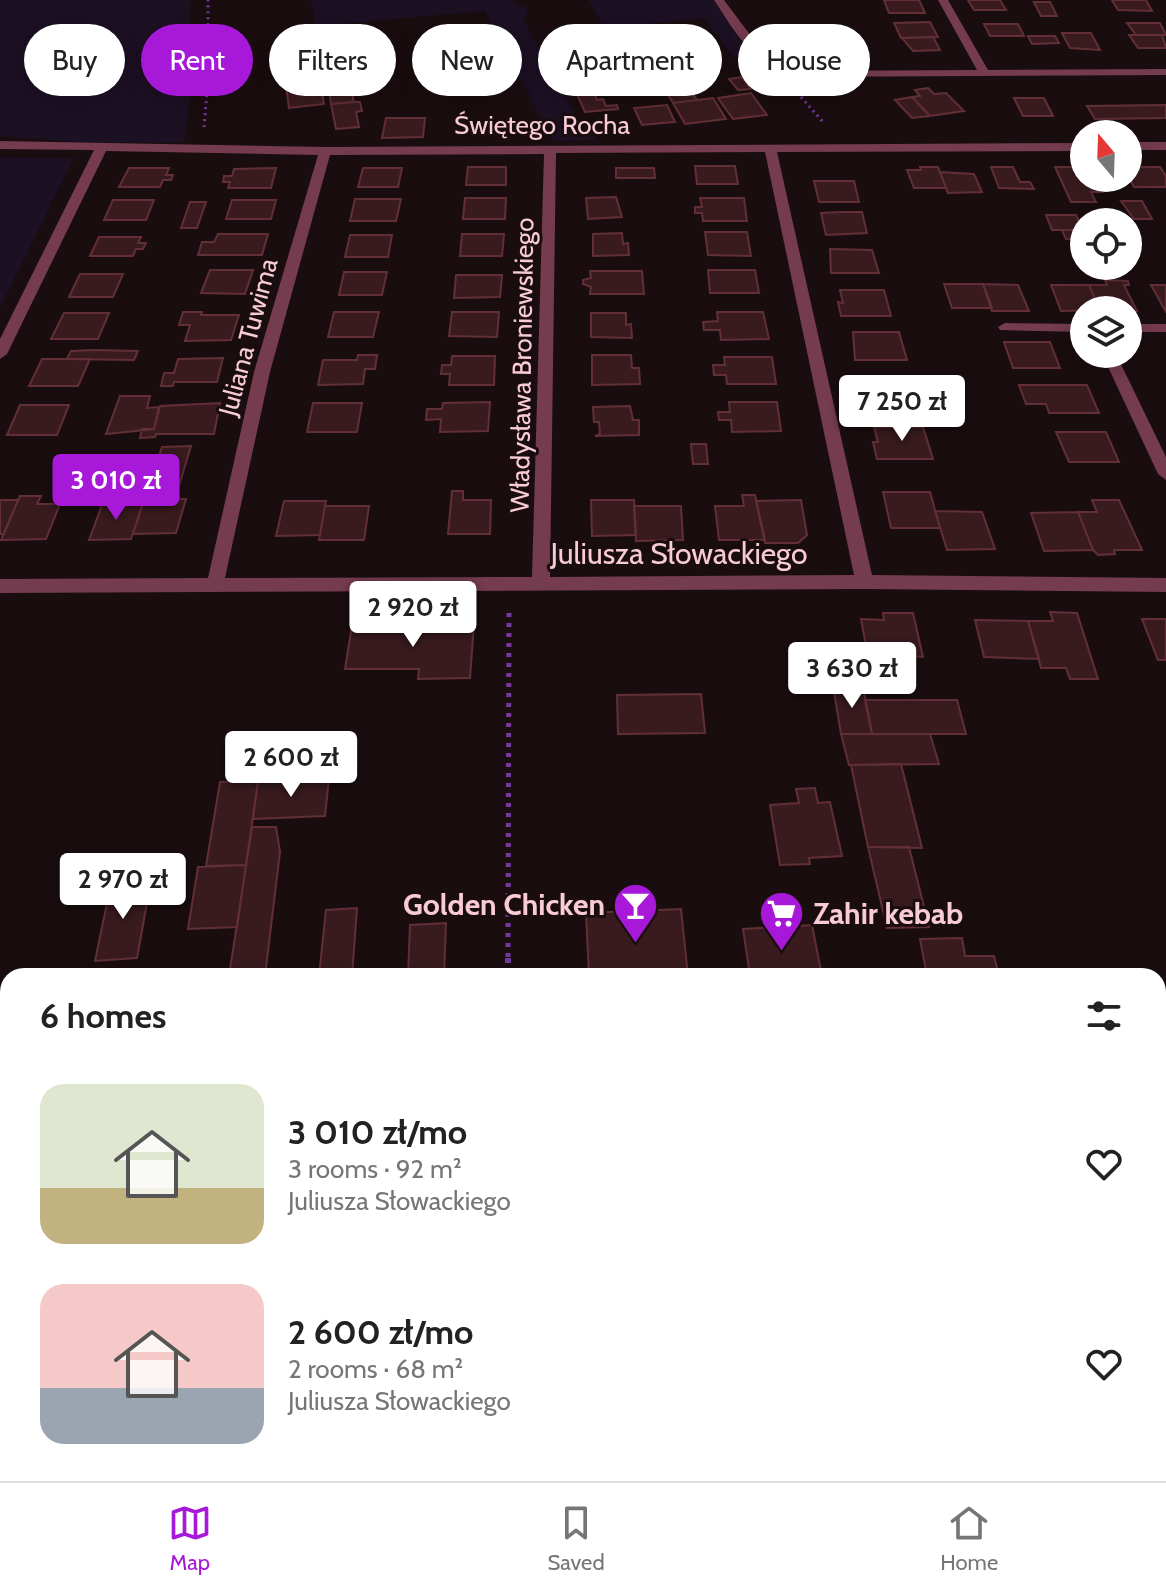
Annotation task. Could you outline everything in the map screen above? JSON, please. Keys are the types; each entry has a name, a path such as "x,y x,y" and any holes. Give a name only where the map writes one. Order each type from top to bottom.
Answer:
{"street":[{"path":"719,0 738,25"},
{"path":"943,0 983,71"},
{"path":"870,73 1166,72"},
{"name":"Świętego Rocha","path":"0,145 325,151 1070,147"},
{"path":"0,354 102,146"},
{"path":"1142,146 1166,146"},
{"path":"770,148 864,582"},
{"name":"Władysława Broniewskiego","path":"541,583 550,149"},
{"name":"Juliana Tuwima","path":"215,585 262,372 325,151"},
{"path":"1005,327 1070,328"},
{"path":"1142,328 1166,328"},
{"path":"1116,368 1166,474"},
{"name":"Juliusza Słowackiego","path":"0,586 864,582 1166,585"}],"path":[{"path":"197,149 204,128 208,80 208,0"},
{"path":"800,96 842,147"},
{"path":"508,583 508,968"}],"shaded area":[{"path":"0,0 190,0 190,24 141,24 141,96 190,96 184,142 90,143 0,136"},
{"path":"311,0 514,0 516,5 526,7 528,15 522,18 538,47 538,96 565,96 585,132 591,131 596,140 553,141 522,82 522,24 492,24 485,11 316,24"},
{"path":"589,0 715,0 738,36 738,63 722,42 722,24 709,24 704,18 644,24 602,24"},
{"path":"0,157 74,158 0,307"}],"building":[{"path":"884,0 919,0 925,13 889,13"},
{"path":"968,0 1000,0 1006,10 974,10"},
{"path":"1112,0 1146,0 1152,11 1118,10"},
{"path":"1034,2 1050,2 1057,16 1041,16"},
{"path":"930,22 938,37 901,38 894,23"},
{"path":"1127,23 1160,23 1166,35 1136,35"},
{"path":"984,24 1018,24 1024,36 990,36"},
{"path":"1062,33 1091,33 1100,50 1070,48"},
{"path":"1129,35 1162,35 1166,48 1138,48"},
{"path":"1028,36 1055,36 1059,43 1032,44"},
{"path":"933,37 940,50 913,51 902,38"},
{"path":"738,78 738,90 729,79"},
{"path":"928,88 934,94 946,93 964,111 930,116 912,97 920,96 915,90"},
{"path":"287,96 323,96 324,104 289,108"},
{"path":"330,96 353,96 354,102 331,104"},
{"path":"578,96 595,96 597,100 603,99 606,106 617,105 618,109 585,112"},
{"path":"669,96 694,96 697,100 673,103"},
{"path":"753,96 767,115 733,119 718,98"},
{"path":"912,97 930,116 912,118 895,100"},
{"path":"713,98 726,119 685,124 673,103"},
{"path":"1014,98 1044,98 1053,116 1023,116"},
{"path":"360,102 362,111 356,112 359,127 336,129 331,104"},
{"path":"667,105 675,122 642,125 634,108"},
{"path":"1166,105 1166,118 1095,119 1087,106"},
{"path":"386,118 425,118 423,137 382,138"},
{"path":"695,166 735,166 738,184 697,184"},
{"path":"468,167 506,167 506,185 466,185"},
{"path":"920,167 938,167 946,188 914,188 907,170 921,170"},
{"path":"991,167 1013,167 1020,182 1030,182 1034,189 999,188"},
{"path":"1055,167 1070,167 1070,192 1091,192 1096,202 1071,202"},
{"path":"1142,167 1160,167 1166,176 1166,187 1142,187"},
{"path":"129,168 169,168 166,175 173,175 171,180 163,180 160,187 119,187"},
{"path":"276,168 271,188 228,188 230,182 223,182 224,176 232,176 234,169"},
{"path":"363,168 402,168 398,187 358,187"},
{"path":"616,168 654,168 655,178 616,178"},
{"path":"940,172 974,174 982,192 948,193"},
{"path":"814,181 854,181 859,202 819,202"},
{"path":"616,197 622,217 588,219 586,198"},
{"path":"465,198 506,198 505,219 463,219"},
{"path":"700,198 744,198 747,221 703,221 702,213 695,213 695,207 702,207"},
{"path":"355,199 401,199 396,221 350,221"},
{"path":"113,200 154,200 146,220 104,220"},
{"path":"232,200 276,200 271,219 226,219"},
{"path":"1121,201 1142,201 1152,219 1142,219 1142,208 1126,208"},
{"path":"190,202 206,202 197,228 181,228"},
{"path":"862,212 867,233 826,235 821,213"},
{"path":"1046,215 1070,215 1070,230 1052,230"},
{"path":"1062,230 1070,230 1070,239 1066,239"},
{"path":"705,232 747,232 751,256 708,255"},
{"path":"622,233 623,244 628,243 629,255 593,256 593,234"},
{"path":"218,234 268,234 262,255 198,255 202,242 214,242"},
{"path":"462,234 504,234 502,256 460,256"},
{"path":"350,235 392,235 388,257 345,257"},
{"path":"99,237 141,237 138,243 146,243 143,249 136,249 133,256 90,256"},
{"path":"830,249 872,250 879,273 831,273"},
{"path":"210,270 253,270 245,294 201,293"},
{"path":"708,270 755,270 759,293 710,293"},
{"path":"590,271 642,271 644,294 590,294 591,287 583,284 583,280 591,278"},
{"path":"344,272 387,272 382,295 339,295"},
{"path":"80,274 123,274 113,297 69,297"},
{"path":"456,275 502,275 500,297 454,298"},
{"path":"1105,280 1128,281 1129,285 1124,285 1130,296 1094,296 1089,285 1107,285"},
{"path":"944,284 983,284 992,308 952,308"},
{"path":"983,284 1018,285 1029,311 992,311"},
{"path":"1051,285 1089,285 1094,296 1070,296 1070,311 1061,311"},
{"path":"1151,285 1166,285 1166,312"},
{"path":"840,290 884,290 891,316 841,316 838,302 843,303"},
{"path":"183,312 239,315 231,340 185,341 190,325 179,325"},
{"path":"334,312 379,312 373,337 328,337"},
{"path":"452,312 499,312 497,337 449,336"},
{"path":"717,312 763,312 769,339 721,340 720,330 704,330 703,322 718,321"},
{"path":"64,313 109,313 98,339 51,339"},
{"path":"591,313 626,313 626,325 631,324 632,338 591,337"},
{"path":"853,332 899,332 907,360 855,360"},
{"path":"1004,342 1050,342 1060,368 1013,368"},
{"path":"71,351 138,351 134,360 67,359"},
{"path":"358,355 377,355 375,369 365,369 363,384 318,385 323,360 357,360"},
{"path":"592,355 631,355 632,368 639,368 640,384 592,385"},
{"path":"452,356 495,356 494,385 449,385 450,374 441,374 442,365 451,365"},
{"path":"724,357 772,357 776,384 727,384 726,375 714,375 713,365 725,365"},
{"path":"223,358 217,382 174,382 173,386 161,386 164,373 174,373 178,359"},
{"path":"42,359 90,359 78,386 29,386"},
{"path":"862,379 910,379 918,409 864,409"},
{"path":"1019,385 1087,385 1099,413 1049,413 1046,404 1026,404"},
{"path":"120,396 150,396 147,408 159,407 154,429 106,434"},
{"path":"490,402 488,431 440,432 441,419 426,420 427,409 442,409 443,403"},
{"path":"729,402 777,402 781,431 732,432 731,420 719,420 718,412 730,412"},
{"path":"220,403 214,434 156,434 155,437 140,438 142,429 154,429 160,406"},
{"path":"313,403 362,403 357,432 307,432"},
{"path":"20,405 69,405 57,435 7,435"},
{"path":"630,406 633,420 639,420 639,435 595,436 600,434 599,422 594,422 593,407"},
{"path":"874,427 923,427 933,459 877,459 873,442 878,442"},
{"path":"1056,432 1106,432 1119,462 1069,462"},
{"path":"691,444 706,444 708,464 693,464"},
{"path":"191,446 179,486 149,486 162,447"},
{"path":"452,491 463,491 463,500 491,500 490,534 448,534"},
{"path":"883,492 930,492 940,528 891,528"},
{"path":"742,495 755,495 765,540 719,540 715,506 744,506"},
{"path":"20,496 41,496 37,504 60,504 46,539 1,540"},
{"path":"144,499 186,499 176,533 133,534"},
{"path":"0,500 18,500 4,534 0,534"},
{"path":"591,500 634,500 636,535 592,536"},
{"path":"801,500 807,535 798,543 765,543 756,501"},
{"path":"1092,500 1119,500 1142,550 1114,550 1115,554 1098,555 1093,550 1078,512 1097,512"},
{"path":"284,501 326,501 320,535 276,536"},
{"path":"143,504 131,539 89,540 102,505"},
{"path":"325,506 369,506 364,540 319,540"},
{"path":"634,506 681,506 683,540 636,541"},
{"path":"935,511 982,512 995,549 947,550"},
{"path":"1078,512 1093,550 1044,551 1031,513"},
{"path":"1050,612 1077,613 1098,679 1070,679 1066,668 1041,668 1028,621 1053,621"},
{"path":"883,613 913,613 923,657 870,653 871,657 868,657 861,619 884,620"},
{"path":"1142,619 1166,619 1166,660 1158,660"},
{"path":"975,620 1028,621 1039,659 984,657"},
{"path":"474,624 470,678 418,679 419,669 345,669 352,625"},
{"path":"833,686 863,686 872,734 841,734"},
{"path":"701,694 705,733 618,734 617,695"},
{"path":"865,700 957,700 966,734 872,734"},
{"path":"841,734 930,734 939,764 849,765"},
{"path":"901,764 922,848 868,847 851,765"},
{"path":"329,778 325,816 253,819 258,781"},
{"path":"258,781 246,865 206,866 220,782"},
{"path":"815,788 818,803 830,802 842,856 809,858 810,864 780,865 770,805 799,803 796,789"},
{"path":"252,827 276,827 280,852 266,968 230,968"},
{"path":"868,847 909,847 929,927 887,928"},
{"path":"246,865 237,927 188,929 198,867"},
{"path":"151,881 137,958 95,961 111,884"},
{"path":"357,908 353,968 320,968 326,910"},
{"name":"Golden Chicken","path":"681,909 687,968 589,968 586,913"},
{"path":"446,923 444,968 408,968 410,925"},
{"name":"Zahir kebab","path":"812,925 820,968 749,968 743,929"},
{"path":"962,938 965,956 994,956 997,968 925,968 920,939"}],"place":[{"name":"Golden Chicken","path":"636,944"},
{"name":"Zahir kebab","path":"782,953"}]}
